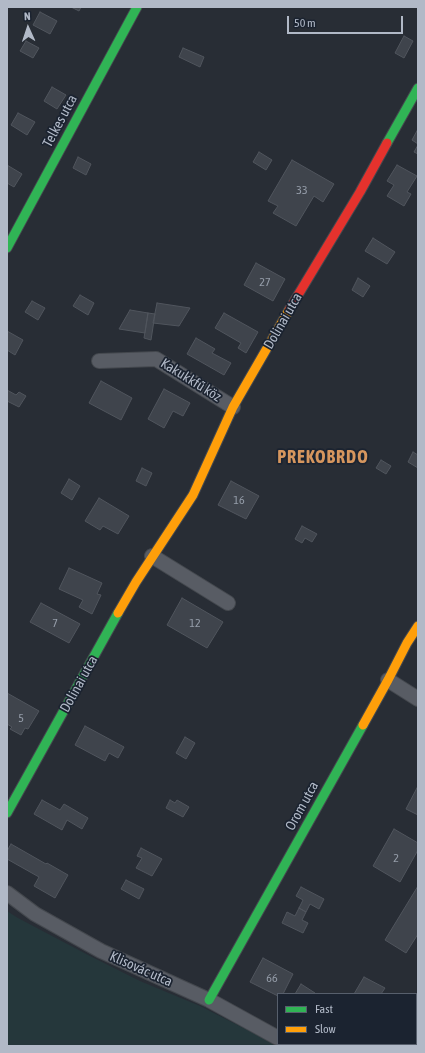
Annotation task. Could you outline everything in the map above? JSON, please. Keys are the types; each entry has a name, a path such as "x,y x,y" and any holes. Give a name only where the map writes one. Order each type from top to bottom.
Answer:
{"street":[{"name":"Telkes utca","path":"7,248 137,7"},
{"name":"Dolinai utca","path":"7,813 102,640 152,556 193,495 233,407 360,192 418,88"},
{"name":"Kakukkfű köz","path":"99,360 156,359 233,407"},
{"path":"152,556 228,603"},
{"name":"Orom utca","path":"209,1000 388,680 407,643 418,626"},
{"path":"388,680 418,699"},
{"name":"Klisovác utca","path":"7,893 35,914 101,951 209,1000 277,1037"}],"shaded area":[{"path":"7,911 140,981 200,1006 279,1046 7,1046"}],"building":[{"path":"71,7 81,7 79,11"},
{"path":"40,12 57,21 50,34 33,25"},
{"path":"404,36 413,41 404,58 395,53"},
{"path":"26,41 39,48 33,58 20,51"},
{"path":"183,48 204,57 200,67 179,57"},
{"path":"52,87 66,95 57,109 44,101"},
{"path":"18,113 35,122 27,135 11,125"},
{"path":"418,129 418,144 412,140"},
{"path":"418,145 418,154 414,152"},
{"path":"259,152 272,160 266,170 253,162"},
{"path":"78,157 91,164 86,175 73,168"},
{"path":"292,160 334,184 323,202 314,196 296,226 273,213 278,206 268,201"},
{"path":"7,165 22,174 14,187 7,183"},
{"path":"397,165 417,176 407,192 411,194 404,206 387,196 394,185 387,181"},
{"path":"373,238 395,252 387,264 365,251"},
{"path":"256,263 285,279 273,301 244,285"},
{"path":"358,278 370,286 363,297 352,290"},
{"path":"80,295 94,303 88,315 73,306"},
{"path":"32,301 45,308 38,320 25,312"},
{"path":"157,303 190,308 179,326 153,323"},
{"path":"130,310 148,313 145,333 119,329"},
{"path":"148,313 155,314 151,340 144,338"},
{"path":"224,313 258,332 246,353 238,348 241,343 215,328"},
{"path":"7,331 23,340 15,355 7,350"},
{"path":"196,338 215,349 212,353 231,363 224,375 187,354"},
{"path":"101,381 132,398 121,420 89,403"},
{"path":"164,389 190,403 183,416 173,411 164,428 148,419"},
{"path":"7,390 16,395 19,392 26,396 19,407 7,401"},
{"path":"413,452 418,455 418,468 408,462"},
{"path":"381,460 391,466 386,474 376,468"},
{"path":"142,468 152,473 146,486 136,481"},
{"path":"69,479 80,486 72,500 61,493"},
{"path":"231,481 259,496 246,519 218,505"},
{"path":"99,498 129,516 118,534 103,526 100,530 85,521"},
{"path":"302,526 317,534 312,542 305,538 302,543 295,539"},
{"path":"69,568 102,583 97,594 101,595 92,614 79,607 83,600 59,589"},
{"path":"182,598 223,622 207,648 167,625"},
{"path":"41,603 80,624 69,643 30,622"},
{"path":"7,693 39,711 28,729 25,728 21,735 10,729 12,727 7,724"},
{"path":"85,726 124,747 118,758 109,753 105,761 75,745"},
{"path":"185,737 195,743 186,759 176,753"},
{"path":"418,786 418,815 406,809"},
{"path":"42,800 60,810 64,804 88,818 82,829 67,820 62,830 34,814"},
{"path":"170,800 175,803 177,800 189,807 183,817 166,808"},
{"path":"394,829 418,843 418,850 400,882 373,866"},
{"path":"11,844 68,875 55,898 34,886 39,877 7,859 7,851"},
{"path":"141,848 162,859 152,876 136,868 142,858 137,856"},
{"path":"126,880 144,889 139,899 121,889"},
{"path":"418,886 418,934 406,953 385,940"},
{"path":"301,887 324,899 319,909 310,904 306,912 299,908 303,900 296,896"},
{"path":"299,908 306,912 302,920 308,923 303,933 282,923 287,912 295,916"},
{"path":"263,958 293,974 284,993 277,993 277,996 250,982"},
{"path":"364,977 385,988 382,993 355,993"},
{"path":"301,984 315,993 296,993"},
{"path":"418,1016 418,1046 385,1046 417,1045"},
{"path":"330,1045 352,1045 352,1046"}],"traffic: fast":[{"path":"7,248 137,7"},
{"path":"387,143 418,88"},
{"path":"7,813 118,613"},
{"path":"209,1000 363,725"}],"traffic: slow":[{"path":"118,613 136,582 193,495 233,407 289,310"},
{"path":"363,725 407,643 418,626"}],"traffic: jam":[{"path":"289,310 360,192 387,143"}],"district":[{"name":"PREKOBRDO","path":"323,457"}]}
